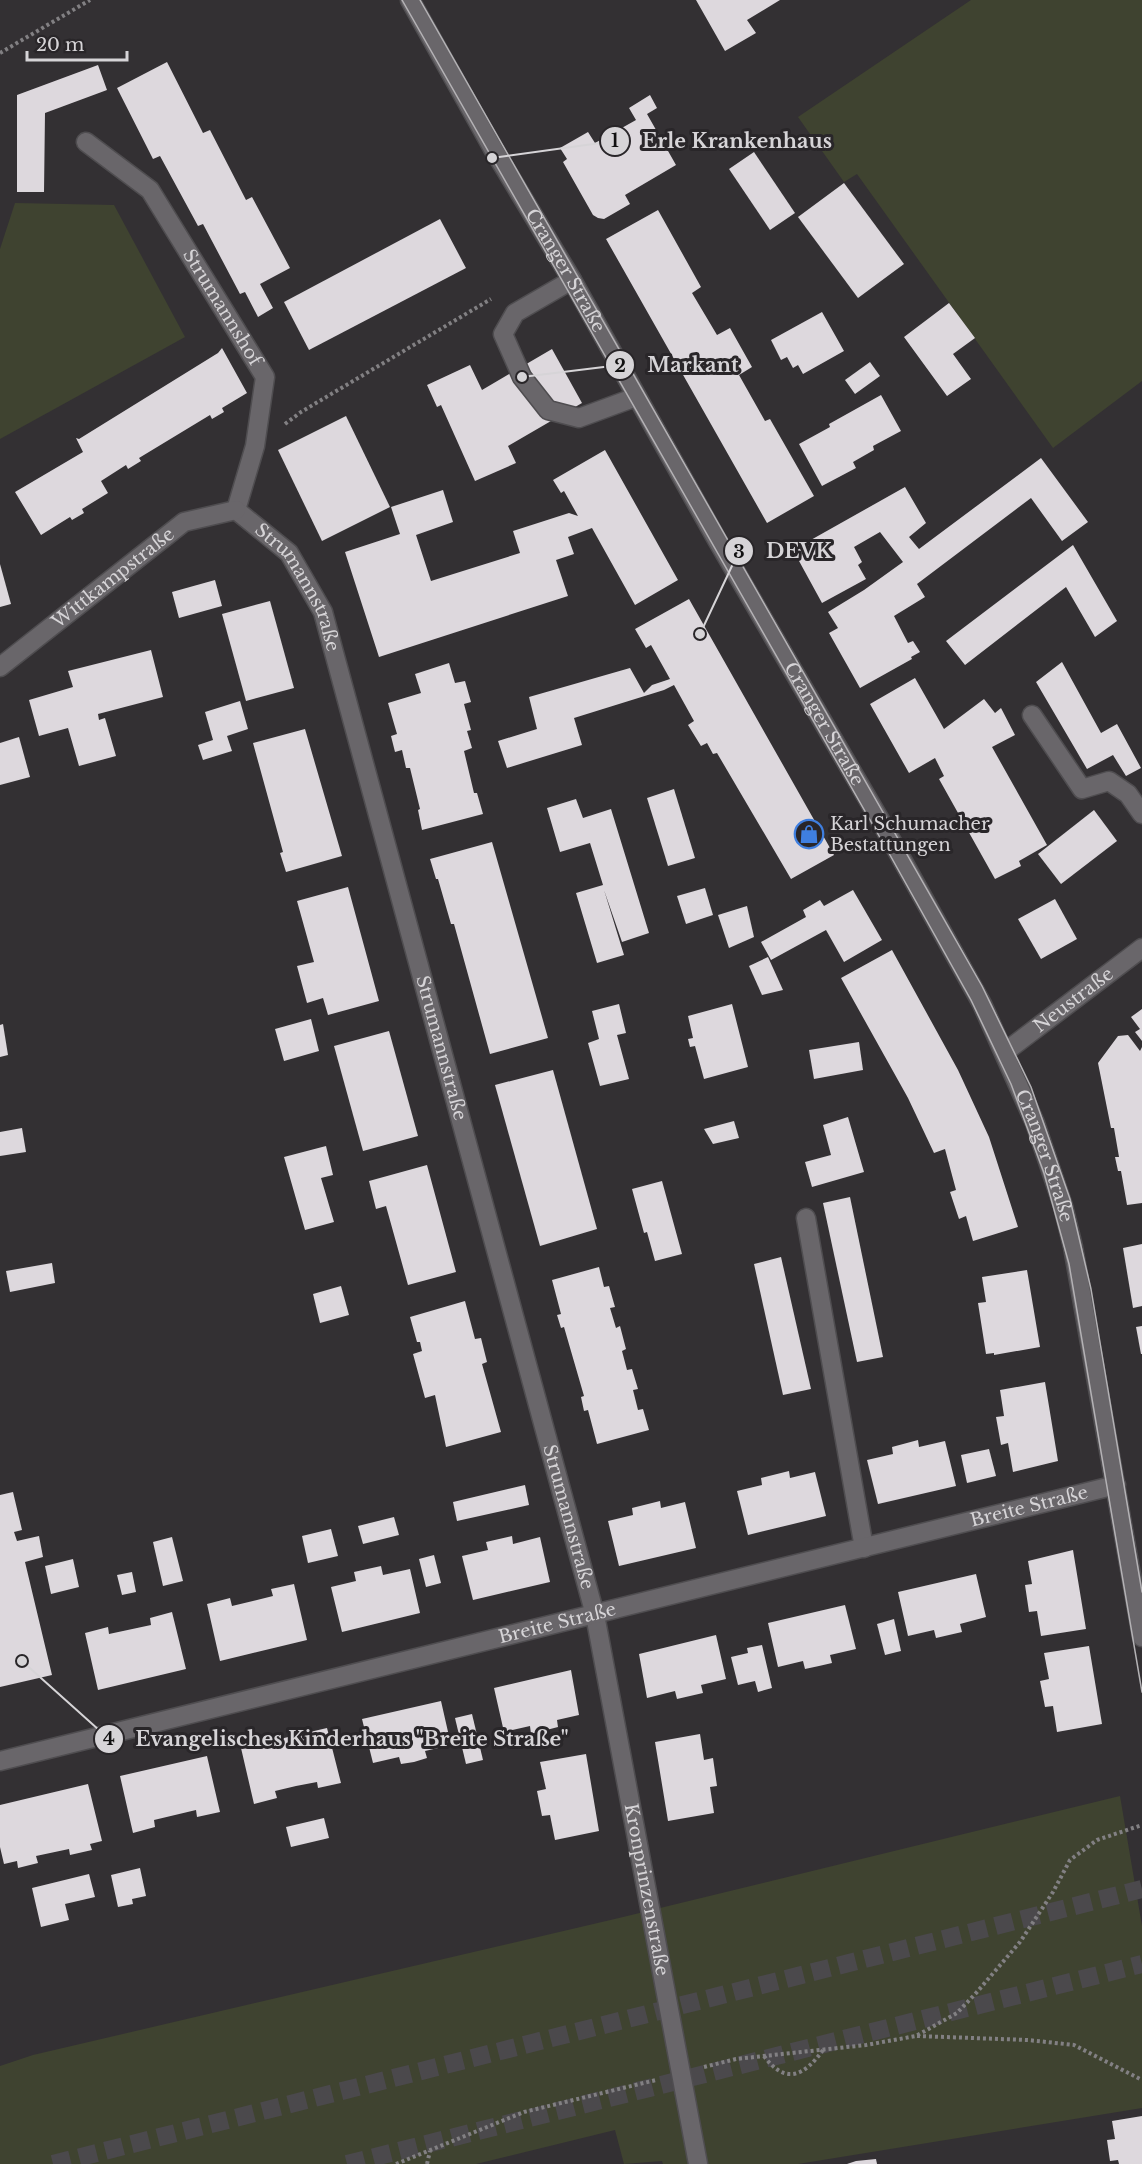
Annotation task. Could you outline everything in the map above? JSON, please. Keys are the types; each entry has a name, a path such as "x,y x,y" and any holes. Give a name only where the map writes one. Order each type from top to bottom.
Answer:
{"street":[{"name":"Cranger Straße","path":"410,0 492,147 572,280 746,592 880,820 982,1004 1005,1052 1035,1124 1062,1206 1089,1333 1142,1637"},
{"name":"Strumannshof","path":"86,142 150,190 265,377 255,446 236,510"},
{"path":"572,280 515,313 503,334 522,377 548,410 579,418 636,397"},
{"name":"Wittkampstraße","path":"0,667 184,522 236,510"},
{"name":"Strumannstraße","path":"236,510 289,553 323,612 595,1615"},
{"path":"1032,715 1082,789 1109,781 1128,794 1142,814"},
{"name":"Neustraße","path":"1005,1052 1142,948"},
{"path":"806,1218 864,1548"},
{"name":"Breite Straße","path":"0,1761 1116,1485"},
{"name":"Kronprinzenstraße","path":"595,1615 698,2164"}],"path":[{"path":"0,53 90,0"},
{"path":"255,446 301,412 500,294"},
{"path":"916,2036 957,2013 977,1992 1020,1942 1053,1892 1070,1860 1097,1840 1142,1825"},
{"path":"396,2164 524,2112 736,2059 823,2050 916,2036 1028,2040 1074,2045 1142,2080"},
{"path":"764,2056 773,2068 791,2075 802,2072 813,2064 823,2050"},
{"path":"427,2164 430,2151"}],"green space":[{"path":"971,0 1142,0 1142,381 1053,448 857,174 844,182 798,117"},
{"path":"15,203 114,205 185,337 0,439 0,249"},
{"path":"1120,1796 1142,1926 1142,2108 798,2164 663,2164 662,2161 624,2164 615,2130 476,2164 0,2164 0,2066 33,2055 619,1918"}],"building":[{"path":"696,0 780,0 747,20 756,33 725,51"},
{"path":"167,62 203,133 210,130 246,200 252,197 290,268 260,284 273,308 258,317 245,292 240,294 203,224 198,226 160,156 153,159 117,88"},
{"path":"98,65 107,90 45,113 44,192 17,192 17,95"},
{"path":"650,95 657,108 647,114 676,165 625,195 630,204 604,219 598,218 593,215 563,162 567,159 560,148 588,132 595,143 636,120 629,108"},
{"path":"754,152 795,213 770,230 729,169"},
{"path":"844,183 904,264 858,298 798,217"},
{"path":"658,210 701,287 692,293 717,335 730,328 752,367 739,375 765,421 770,419 814,496 767,523 606,239"},
{"path":"440,219 466,268 309,350 284,302"},
{"path":"949,303 975,338 953,354 971,379 947,396 904,337"},
{"path":"822,312 844,351 803,374 798,365 793,368 787,357 781,360 771,340"},
{"path":"222,348 247,393 222,408 224,412 212,419 210,415 139,458 141,461 128,469 126,465 101,481 108,493 82,509 84,513 72,520 70,517 41,535 15,492 83,452 76,438 79,439 218,353"},
{"path":"552,349 582,403 508,446 516,463 475,481 441,405 437,407 427,385 470,365 482,390"},
{"path":"870,362 880,376 855,394 845,380"},
{"path":"881,395 901,431 873,446 874,450 853,462 856,468 822,486 799,444"},
{"path":"346,416 390,507 322,541 278,450"},
{"path":"605,450 678,580 635,605 592,528 568,537 574,554 556,560 568,596 379,657 345,552 400,534 391,507 443,490 453,522 416,535 431,581 520,553 513,531 569,513 578,516 564,491 561,493 553,480"},
{"path":"1041,458 1088,522 1062,541 1031,498 917,584 925,597 894,616 908,643 913,641 920,652 911,657 912,659 860,688 829,633 838,628 828,612 903,562 880,532 854,547 862,562 858,565 866,579 822,603 793,550 905,487 926,523 909,537 919,549"},
{"path":"1073,545 1117,621 1095,637 1066,587 965,665 946,641"},
{"path":"0,564 11,604 0,607"},
{"path":"215,580 222,606 179,618 172,592"},
{"path":"689,599 834,855 791,879 717,753 713,754 707,743 701,746 688,725 694,721 674,685 574,718 582,745 507,768 498,741 537,729 529,697 630,668 644,693 652,685 670,679 651,645 646,648 635,629"},
{"path":"270,601 294,688 246,701 222,614"},
{"path":"151,650 163,697 98,714 99,720 105,718 116,756 79,766 68,728 39,736 29,700 73,687 68,671"},
{"path":"1062,662 1101,733 1117,724 1141,768 1126,776 1113,755 1087,769 1036,682"},
{"path":"449,663 455,683 465,681 471,702 464,704 471,730 467,731 472,748 464,751 474,793 477,793 483,814 422,830 418,810 420,809 410,768 406,768 402,750 395,752 391,736 397,734 388,703 421,693 415,674"},
{"path":"915,678 944,729 984,699 995,713 1001,708 1015,735 992,747 1047,845 1019,861 1021,866 995,879 939,779 944,776 935,758 909,773 870,704"},
{"path":"240,701 248,729 227,736 232,751 203,760 198,745 213,740 205,712"},
{"path":"305,729 342,856 286,872 280,853 283,852 253,743"},
{"path":"19,737 30,777 0,785 0,743"},
{"path":"674,789 695,858 668,866 647,798"},
{"path":"576,799 583,818 611,809 649,933 622,942 604,890 624,955 597,963 576,893 603,885 590,843 560,852 547,808"},
{"path":"1094,810 1117,841 1061,884 1038,854"},
{"path":"492,842 548,1038 490,1054 454,924 451,924 430,859"},
{"path":"348,887 379,1001 328,1015 323,998 307,1003 297,966 314,962 297,901"},
{"path":"705,888 713,915 686,924 677,896"},
{"path":"853,890 882,940 844,962 826,930 771,960 761,942 806,917 803,910 820,900 824,906"},
{"path":"1055,899 1077,939 1041,959 1018,919"},
{"path":"747,906 754,937 729,948 718,915"},
{"path":"892,950 958,1070 989,1137 1018,1227 973,1241 966,1216 959,1219 950,1192 956,1190 945,1149 934,1153 908,1098 841,978"},
{"path":"768,957 783,990 762,995 749,966"},
{"path":"619,1004 626,1033 617,1035 629,1079 600,1086 588,1043 599,1039 592,1011"},
{"path":"732,1004 748,1067 704,1079 695,1046 690,1047 688,1039 693,1038 688,1016"},
{"path":"1142,1009 1142,1041 1135,1032 1140,1029 1131,1017"},
{"path":"311,1019 319,1051 284,1061 275,1029"},
{"path":"3,1024 8,1055 0,1057 0,1025"},
{"path":"389,1031 418,1136 363,1151 334,1046"},
{"path":"1128,1035 1140,1051 1142,1047 1142,1203 1127,1205 1121,1171 1118,1171 1115,1157 1119,1157 1114,1128 1111,1128 1098,1063 1118,1036"},
{"path":"859,1042 863,1070 814,1079 809,1050"},
{"path":"553,1070 597,1229 540,1246 495,1085"},
{"path":"848,1117 864,1172 812,1187 805,1162 831,1155 823,1125"},
{"path":"734,1121 739,1138 713,1144 704,1129"},
{"path":"22,1128 26,1152 0,1156 0,1132"},
{"path":"326,1146 333,1175 321,1178 334,1222 305,1230 284,1157"},
{"path":"427,1165 456,1272 408,1285 386,1206 376,1209 369,1181"},
{"path":"662,1181 682,1254 655,1261 647,1232 644,1233 632,1189"},
{"path":"850,1197 883,1357 857,1362 823,1203"},
{"path":"1142,1244 1142,1306 1133,1308 1123,1248"},
{"path":"781,1257 811,1389 783,1395 754,1264"},
{"path":"52,1263 55,1283 10,1292 6,1271"},
{"path":"599,1267 604,1287 609,1286 615,1307 610,1308 616,1328 620,1326 626,1349 622,1351 627,1370 632,1369 638,1389 633,1390 638,1410 643,1409 649,1430 597,1444 588,1410 584,1411 581,1397 584,1396 564,1327 561,1328 557,1315 561,1314 552,1280"},
{"path":"1027,1270 1040,1347 994,1355 994,1353 986,1354 978,1303 986,1302 982,1277"},
{"path":"341,1286 349,1315 320,1323 313,1294"},
{"path":"465,1301 475,1339 481,1338 487,1362 482,1364 501,1432 446,1447 435,1395 425,1398 413,1354 422,1351 410,1317"},
{"path":"1142,1326 1142,1354 1141,1354 1136,1327"},
{"path":"1045,1382 1058,1461 1013,1472 1008,1443 1001,1445 996,1417 1004,1416 1000,1390"},
{"path":"918,1440 919,1447 945,1441 956,1486 878,1504 867,1460 893,1454 892,1447"},
{"path":"989,1449 996,1476 967,1483 961,1455"},
{"path":"789,1471 790,1478 815,1472 826,1516 748,1535 737,1491 762,1485 761,1478"},
{"path":"525,1485 529,1505 457,1521 453,1502"},
{"path":"13,1492 22,1530 14,1532 17,1541 39,1536 43,1557 25,1562 52,1675 0,1687 0,1495"},
{"path":"660,1501 661,1508 685,1502 696,1548 619,1566 608,1521 633,1515 632,1508"},
{"path":"394,1517 399,1535 363,1544 358,1526"},
{"path":"331,1529 338,1556 308,1563 302,1536"},
{"path":"512,1536 513,1544 540,1537 550,1582 473,1600 462,1556 488,1550 486,1542"},
{"path":"172,1537 183,1581 163,1586 153,1542"},
{"path":"1073,1550 1086,1629 1041,1636 1037,1611 1029,1612 1025,1585 1032,1584 1028,1561"},
{"path":"434,1555 441,1583 426,1587 419,1559"},
{"path":"73,1559 79,1587 51,1594 45,1566"},
{"path":"381,1566 383,1575 410,1569 420,1613 342,1632 331,1587 356,1581 354,1572"},
{"path":"132,1572 136,1592 122,1595 117,1575"},
{"path":"976,1574 986,1617 960,1624 962,1632 936,1638 934,1630 908,1636 898,1592"},
{"path":"294,1584 307,1640 220,1661 207,1604 230,1598 232,1606 273,1596 271,1589"},
{"path":"845,1605 856,1649 830,1655 832,1663 819,1666 805,1669 803,1661 778,1667 768,1623"},
{"path":"172,1612 186,1669 98,1690 85,1633 108,1627 109,1634 151,1625 150,1618"},
{"path":"894,1619 901,1651 885,1655 877,1624"},
{"path":"716,1635 726,1679 701,1685 703,1693 677,1699 675,1691 647,1698 639,1654"},
{"path":"762,1645 772,1688 758,1692 755,1681 738,1685 731,1657 748,1653 747,1648"},
{"path":"1089,1646 1102,1724 1057,1732 1053,1706 1045,1707 1040,1681 1049,1679 1044,1653"},
{"path":"571,1670 579,1715 557,1720 558,1727 531,1734 530,1726 504,1732 494,1688"},
{"path":"441,1701 451,1745 425,1751 427,1758 414,1762 401,1764 399,1757 373,1763 362,1719"},
{"path":"472,1714 483,1760 466,1764 455,1718"},
{"path":"327,1728 341,1783 318,1788 317,1782 275,1791 277,1798 254,1804 241,1748"},
{"path":"700,1734 704,1760 713,1758 717,1786 710,1787 714,1813 668,1821 655,1742"},
{"path":"586,1754 599,1831 555,1840 550,1815 542,1816 537,1791 546,1789 540,1762"},
{"path":"207,1756 220,1812 197,1817 196,1810 154,1820 155,1827 133,1833 120,1776"},
{"path":"88,1784 102,1841 90,1844 92,1850 70,1855 69,1849 36,1856 38,1863 18,1868 17,1861 4,1864 0,1847 0,1805"},
{"path":"324,1818 329,1838 291,1847 286,1827"},
{"path":"140,1868 146,1896 132,1899 133,1904 118,1907 111,1875"},
{"path":"89,1874 95,1897 65,1904 69,1920 41,1927 32,1888"},
{"path":"1142,2116 1142,2164 1119,2164 1118,2160 1110,2161 1107,2140 1115,2139 1112,2121"},
{"path":"876,2159 877,2164 847,2164 856,2161"}],"tunnel":[{"path":"53,2164 1142,1889"},
{"path":"347,2164 1142,1964"}],"tram line":[{"path":"402,0 890,855 971,1000 1011,1084 1044,1173 1069,1264 1142,1692"},
{"path":"420,0 982,986 1031,1087 1070,1199 1091,1289 1142,1592"}],"place":[{"name":"Erle Krankenhaus","path":"492,158"},
{"name":"Markant","path":"522,377"},
{"name":"DEVK","path":"700,634"},
{"name":"Karl Schumacher Bestattungen","path":"809,834"},
{"name":"Evangelisches Kinderhaus \"Breite Straße\"","path":"22,1661"}]}
